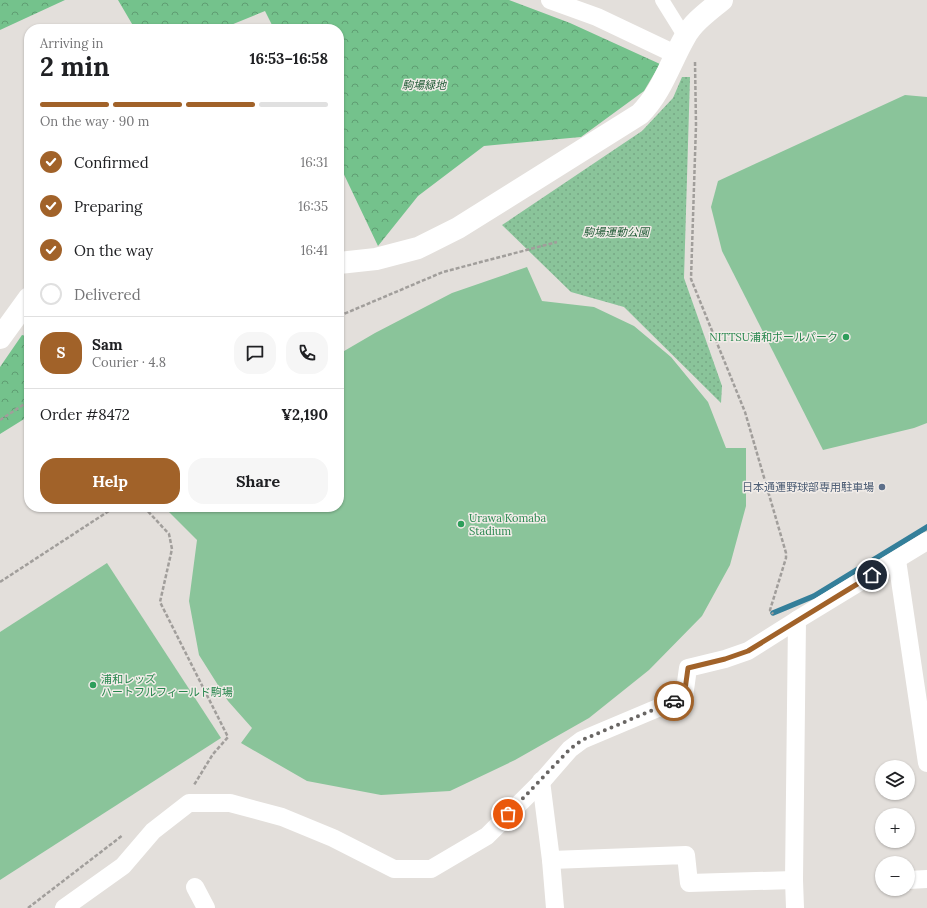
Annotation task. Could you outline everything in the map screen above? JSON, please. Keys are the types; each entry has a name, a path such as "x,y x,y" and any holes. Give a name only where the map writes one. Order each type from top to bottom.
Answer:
{"street":[{"path":"550,0 681,46"},
{"path":"662,0 681,46"},
{"path":"344,262 376,259 418,248 458,228 640,114 658,93 692,26 722,0"},
{"path":"0,338 24,305"},
{"path":"64,908 123,866 153,831 188,803 230,803 282,817 333,838 394,869 431,869 487,836 570,749 582,740 684,697 688,668 725,659 748,651 927,541"},
{"path":"897,560 927,764"},
{"path":"795,908 797,620"},
{"path":"541,781 551,860 555,908"},
{"path":"551,860 686,854 689,883 794,880"},
{"path":"915,880 927,879"},
{"path":"195,887 206,908"}],"path":[{"path":"681,46 692,52 695,63 696,125 691,279 745,412 786,553 770,610 774,616"},
{"path":"344,314 443,272 557,242"},
{"path":"0,420 24,405"},
{"path":"0,582 107,512"},
{"path":"149,512 169,534 172,549 160,602 228,737 213,754 195,785 190,787"},
{"path":"28,908 126,833"}],"green space":[{"path":"0,0 65,0 0,30"},
{"name":"駒場緑地","path":"118,0 509,0 570,23 660,64 644,91 581,137 484,146 418,196 378,246 344,175 344,24 272,24 265,11 233,24 132,24"},
{"name":"駒場運動公園","path":"682,77 690,77 684,278 722,386 721,403 624,307 571,292 502,225 642,131 673,98"},
{"name":"NITTSU浦和ボールパーク","path":"905,95 927,97 927,423 914,428 823,450 722,251 711,207 718,181"},
{"name":"Urawa Komaba Stadium","path":"527,267 542,301 594,307 634,326 671,357 708,402 726,448 746,448 746,506 730,565 702,616 649,670 589,718 515,760 450,791 381,795 307,781 241,743 252,728 228,701 199,655 189,601 197,540 169,512 344,512 344,351 375,333 452,293"},
{"path":"22,335 24,336 24,419 0,434 0,367"},
{"name":"浦和レッズ ハートフルフィールド駒場","path":"107,563 221,738 0,880 0,632"}],"waterway":[{"path":"773,613 814,596 927,527"}],"way so far":[{"path":"508,814 570,749 582,740 674,701"}],"place":[{"name":"NITTSU浦和ボールパーク","path":"846,337"},
{"name":"日本通運野球部専用駐車場","path":"882,487"},
{"name":"Urawa Komaba Stadium","path":"461,524"},
{"name":"浦和レッズ ハートフルフィールド駒場","path":"93,685"}],"route":[{"path":"674,701 684,697 688,668 725,659 748,651 872,575"}]}
